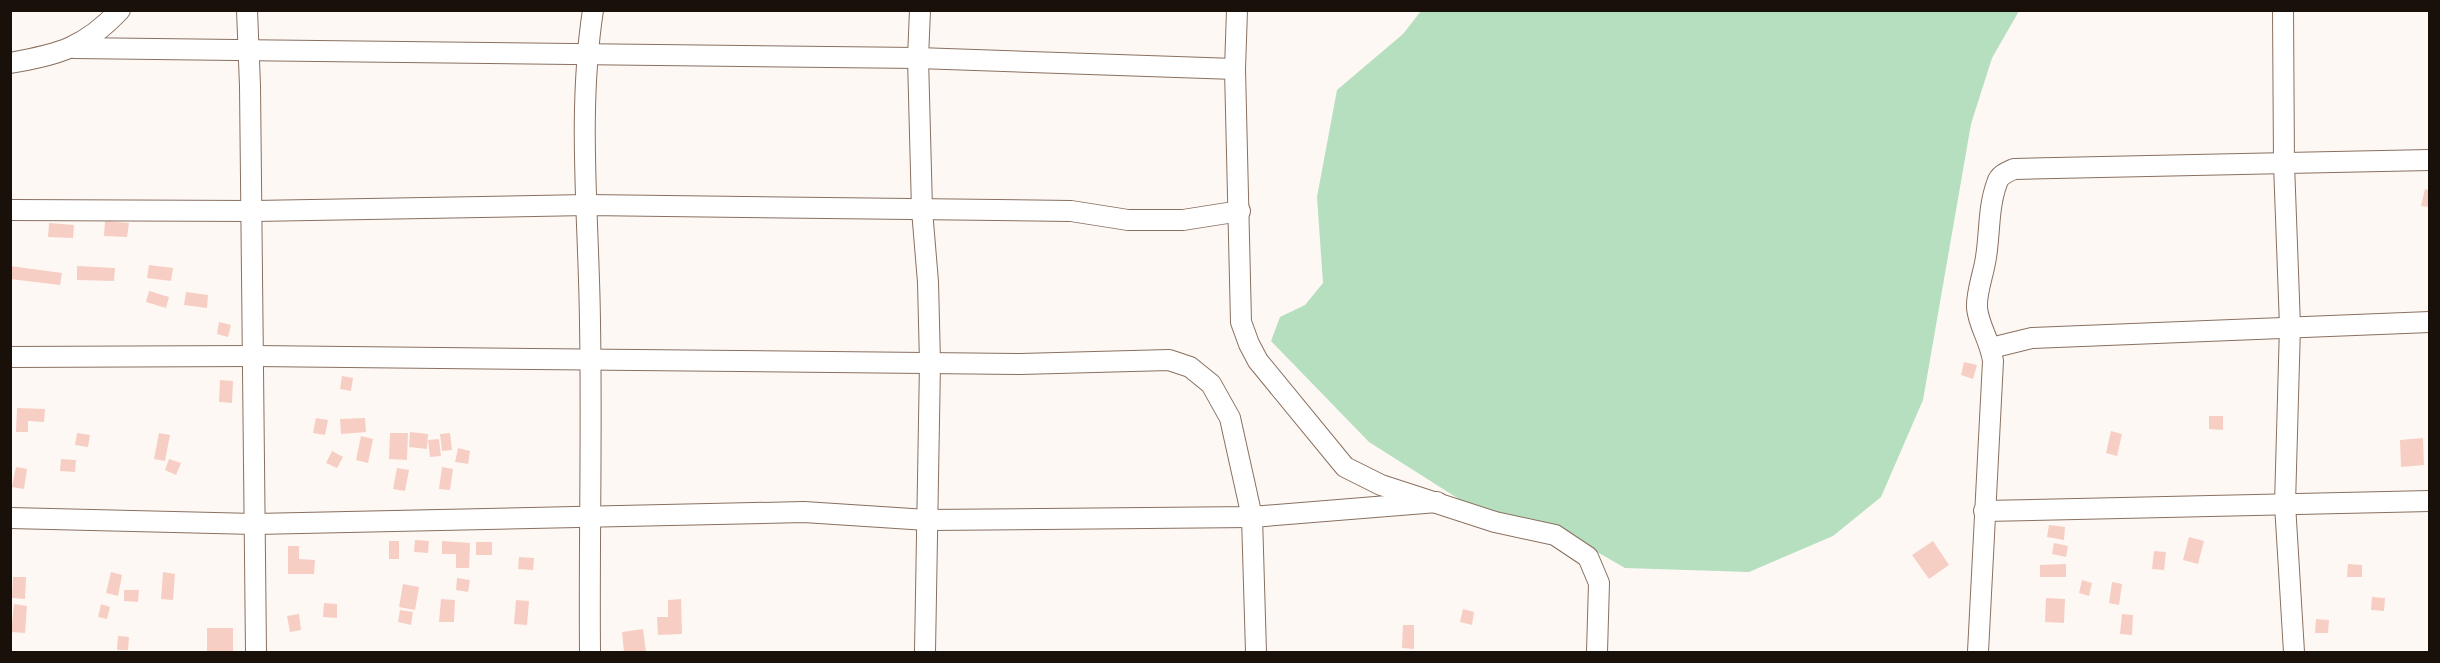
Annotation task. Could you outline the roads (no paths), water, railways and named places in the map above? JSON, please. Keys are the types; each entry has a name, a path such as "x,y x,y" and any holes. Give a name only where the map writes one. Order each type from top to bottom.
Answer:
{"street":[{"path":"74,48 108,23 120,10"},
{"path":"247,10 252,211 256,652"},
{"path":"590,652 590,361 584,128 587,52 593,10"},
{"path":"920,10 918,58 922,210 928,282 930,363 925,652"},
{"path":"1237,10 1235,69 1241,322 1258,361 1345,468 1372,481 1495,522 1555,536 1588,557 1599,583 1597,652"},
{"path":"2283,10 2284,164 2290,326 2285,504 2294,652"},
{"path":"10,63 44,57 74,48 587,52 918,58 1235,69"},
{"path":"1978,652 1993,361 1988,336 1979,323 1977,304 1987,255 1993,198 1997,181 2004,173 2014,169 2430,160"},
{"path":"10,210 252,211 587,205 1071,211 1128,220 1172,220 1240,211"},
{"path":"1991,348 2032,338 2430,322"},
{"path":"10,357 252,356 930,363 1169,360 1190,367 1211,384 1230,418 1252,517 1256,652"},
{"path":"1984,510 2430,501"},
{"path":"10,518 255,524 804,512 927,520 1252,517 1437,502"}]}
